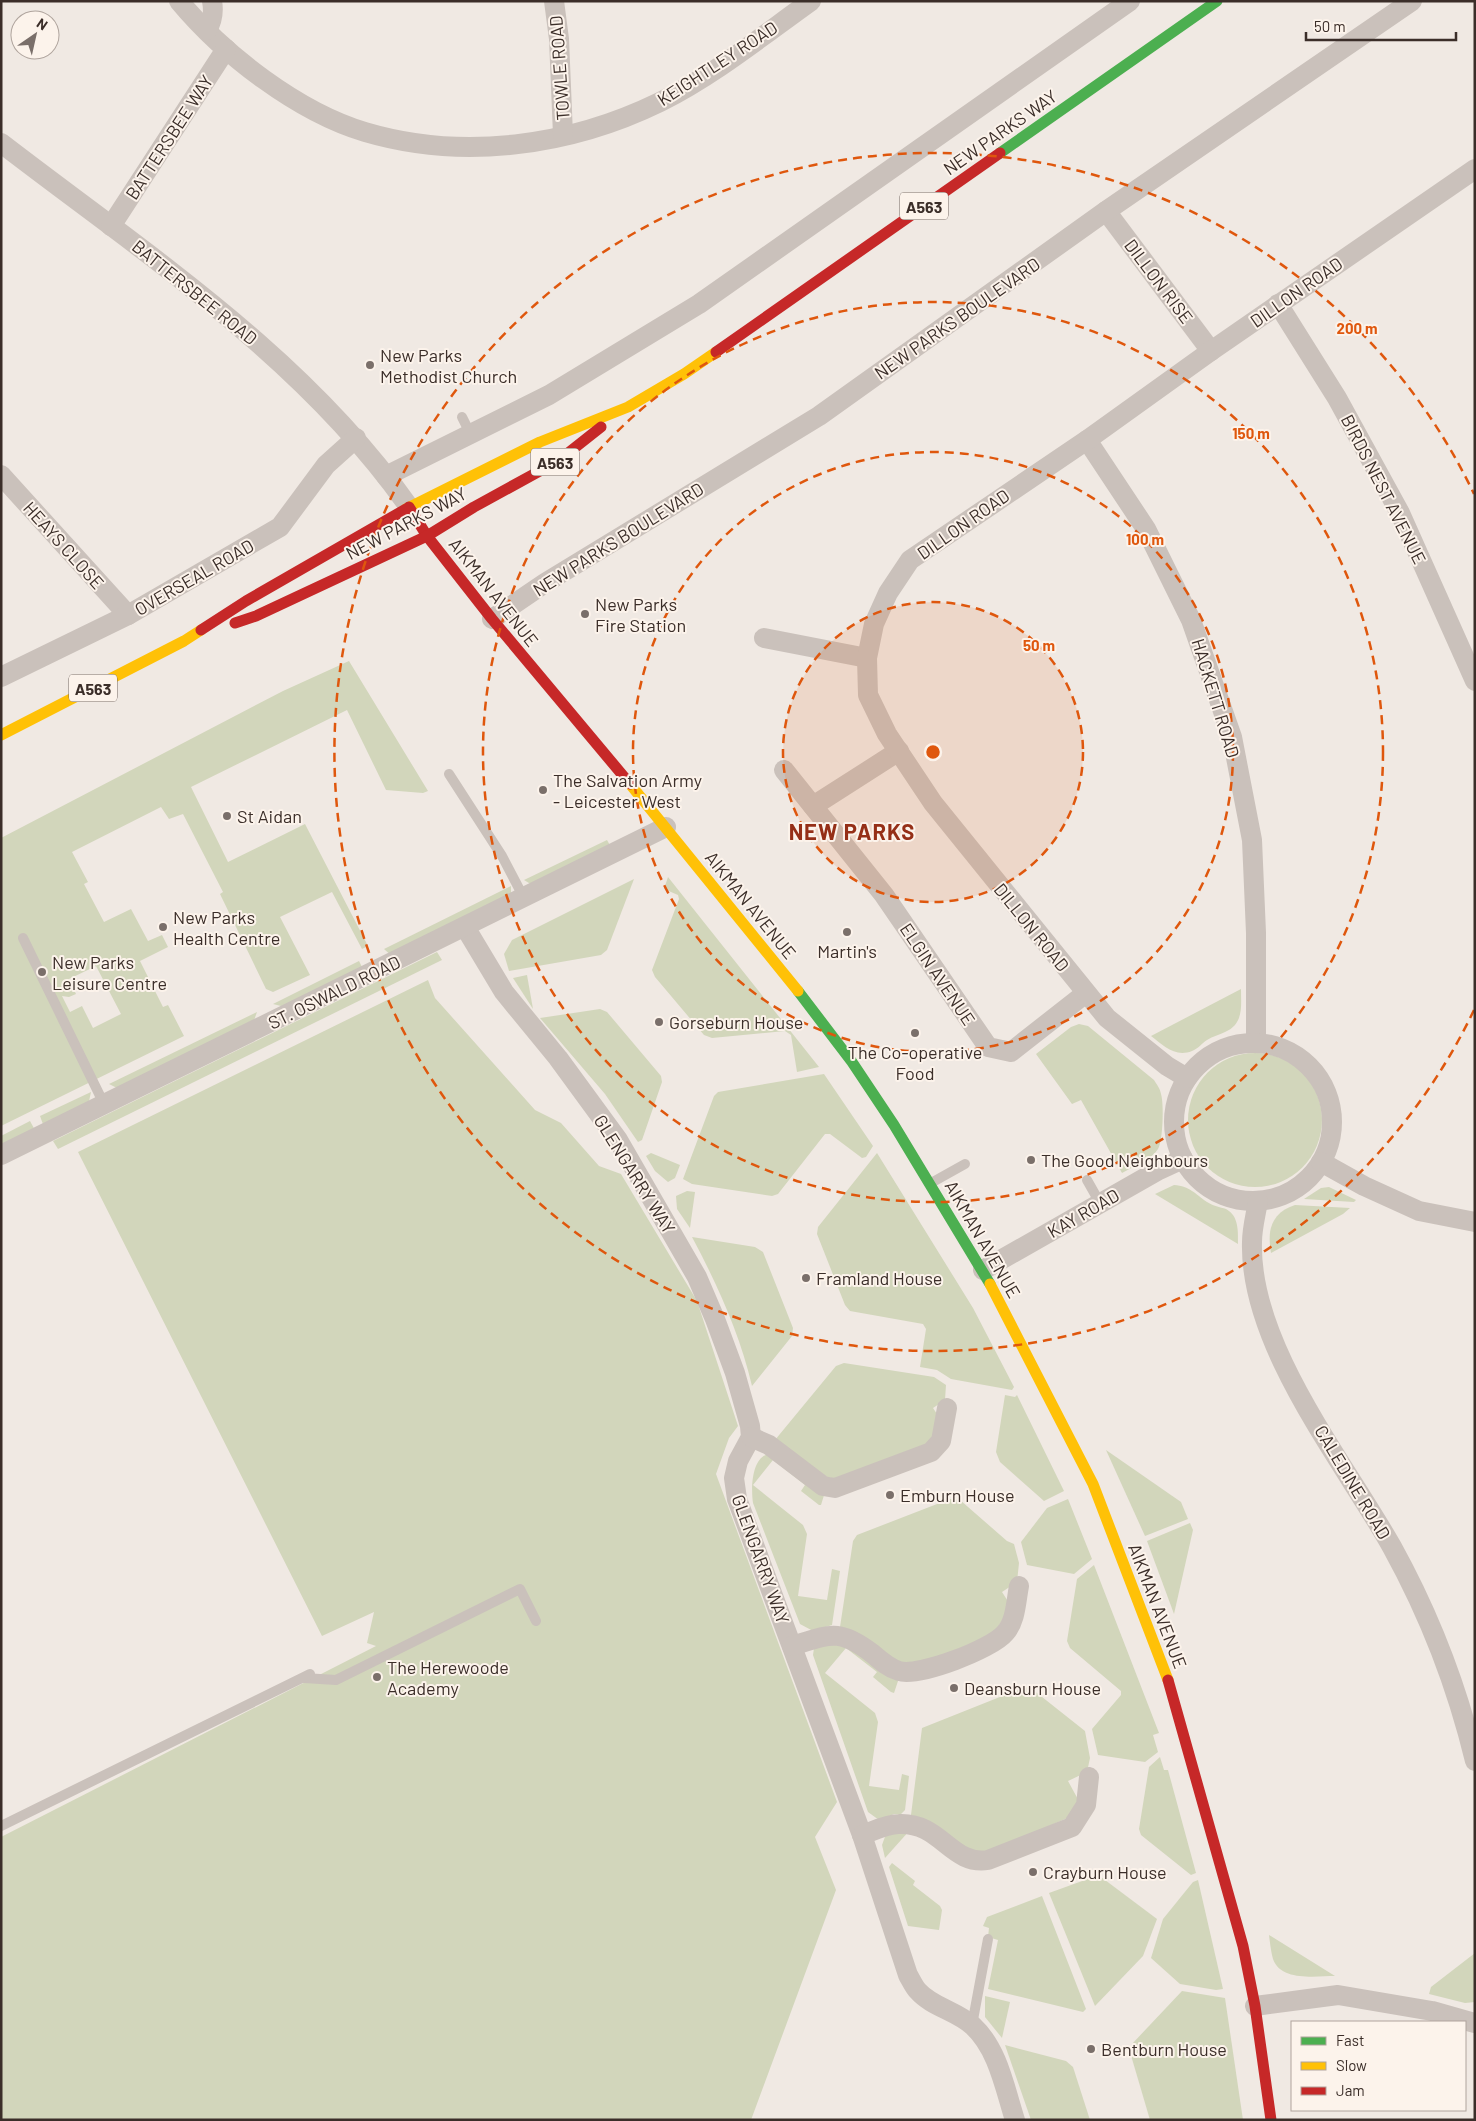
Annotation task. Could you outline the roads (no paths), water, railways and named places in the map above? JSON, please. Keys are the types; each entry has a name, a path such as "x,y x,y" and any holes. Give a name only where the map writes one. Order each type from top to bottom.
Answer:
{"main road":[{"name":"NEW PARKS WAY","path":"184,641 256,616 428,536 474,507 558,461 628,407 684,374 1217,1"},
{"name":"NEW PARKS WAY","path":"1,735 184,641 246,601 409,507 540,442 628,407"},
{"name":"AIKMAN AVENUE","path":"409,507 428,536 492,620 666,827 812,1008 852,1062 983,1270 1093,1484 1165,1670 1243,1946 1271,2120"}],"street":[{"name":"KEIGHTLEY ROAD","path":"179,1 226,49 292,98 325,116 366,132 443,146 483,148 525,144 563,135 613,121 661,101 711,71 811,1"},
{"path":"207,30 212,23 214,12 212,1"},
{"name":"TOWLE ROAD","path":"554,1 563,135"},
{"path":"386,476 466,425 549,395 699,304 1130,1"},
{"name":"NEW PARKS BOULEVARD","path":"492,620 546,583 820,416 1106,212 1412,1"},
{"name":"BATTERSBEE WAY","path":"111,226 226,49"},
{"name":"BATTERSBEE ROAD","path":"1,143 223,311 356,438 409,507"},
{"name":"DILLON ROAD","path":"1187,1078 1167,1066 1108,1018 938,810 887,734 868,695 867,658 874,624 888,594 910,560 1475,169"},
{"name":"DILLON RISE","path":"1106,212 1211,351"},
{"name":"BIRDS NEST AVENUE","path":"1278,304 1337,398 1400,513 1475,682"},
{"name":"OVERSEAL ROAD","path":"1,677 128,615 280,527 326,465 356,438"},
{"name":"HACKETT ROAD","path":"1086,440 1146,529 1191,620 1232,737 1252,840 1256,933 1256,1043"},
{"name":"HEAYS CLOSE","path":"1,474 128,615"},
{"path":"764,638 867,658"},
{"path":"813,806 899,752"},
{"name":"ELGIN AVENUE","path":"784,770 884,894 988,1047 1011,1052 1086,993"},
{"name":"ST. OSWALD ROAD","path":"1,1155 666,827"},
{"name":"GLENGARRY WAY","path":"465,927 504,992 558,1058 618,1140 697,1277 735,1374 751,1437 738,1460 734,1478 737,1499 862,1835 908,1974 917,1991 931,2002 972,2025 983,2036 991,2052 1015,2120"},
{"path":"1256,1043 1274,1045 1291,1052 1306,1063 1322,1084 1332,1110 1329,1146 1321,1162 1301,1185 1273,1199 1258,1201 1240,1200 1222,1195 1200,1180 1183,1159 1176,1139 1174,1118 1178,1097 1187,1078 1200,1063 1217,1051 1236,1044 1256,1043"},
{"name":"KAY ROAD","path":"983,1270 1157,1170 1183,1159"},
{"path":"1321,1162 1364,1186 1418,1211 1475,1222"},
{"name":"CALEDINE ROAD","path":"1258,1201 1252,1242 1256,1286 1267,1330 1294,1385 1392,1548 1434,1632 1464,1716 1475,1761"},
{"path":"751,1437 769,1445 823,1486 835,1488 931,1452 941,1441 946,1408"},
{"path":"792,1646 833,1634 852,1640 888,1666 899,1671 921,1671 997,1641 1012,1623 1019,1586"},
{"path":"862,1835 896,1824 910,1824 925,1828 964,1858 977,1862 988,1860 1072,1827 1086,1805 1089,1778"},
{"path":"1254,2006 1338,1995 1432,2011 1475,2023"}],"lane":[{"path":"449,774 502,856 524,898"},
{"path":"22,938 104,1104"},
{"path":"930,1184 965,1164"},
{"path":"1087,1180 1100,1203"},
{"path":"1,1826 306,1676 336,1680 520,1589 536,1621"},
{"path":"972,2025 988,1939"}],"place":[{"name":"New Parks Methodist Church","path":"370,365"},
{"name":"New Parks Fire Station","path":"585,614"},
{"name":"The Salvation Army - Leicester West","path":"543,790"},
{"name":"St Aidan","path":"227,816"},
{"name":"New Parks Health Centre","path":"163,927"},
{"name":"Martin's","path":"847,932"},
{"name":"New Parks Leisure Centre","path":"42,972"},
{"name":"Gorseburn House","path":"659,1022"},
{"name":"The Co-operative Food","path":"915,1033"},
{"name":"The Good Neighbours","path":"1031,1160"},
{"name":"Framland House","path":"806,1278"},
{"name":"Emburn House","path":"890,1495"},
{"name":"The Herewoode Academy","path":"377,1677"},
{"name":"Deansburn House","path":"954,1688"},
{"name":"Crayburn House","path":"1033,1872"},
{"name":"Bentburn House","path":"1091,2049"}],"district":[{"name":"NEW PARKS","path":"852,831"}]}
